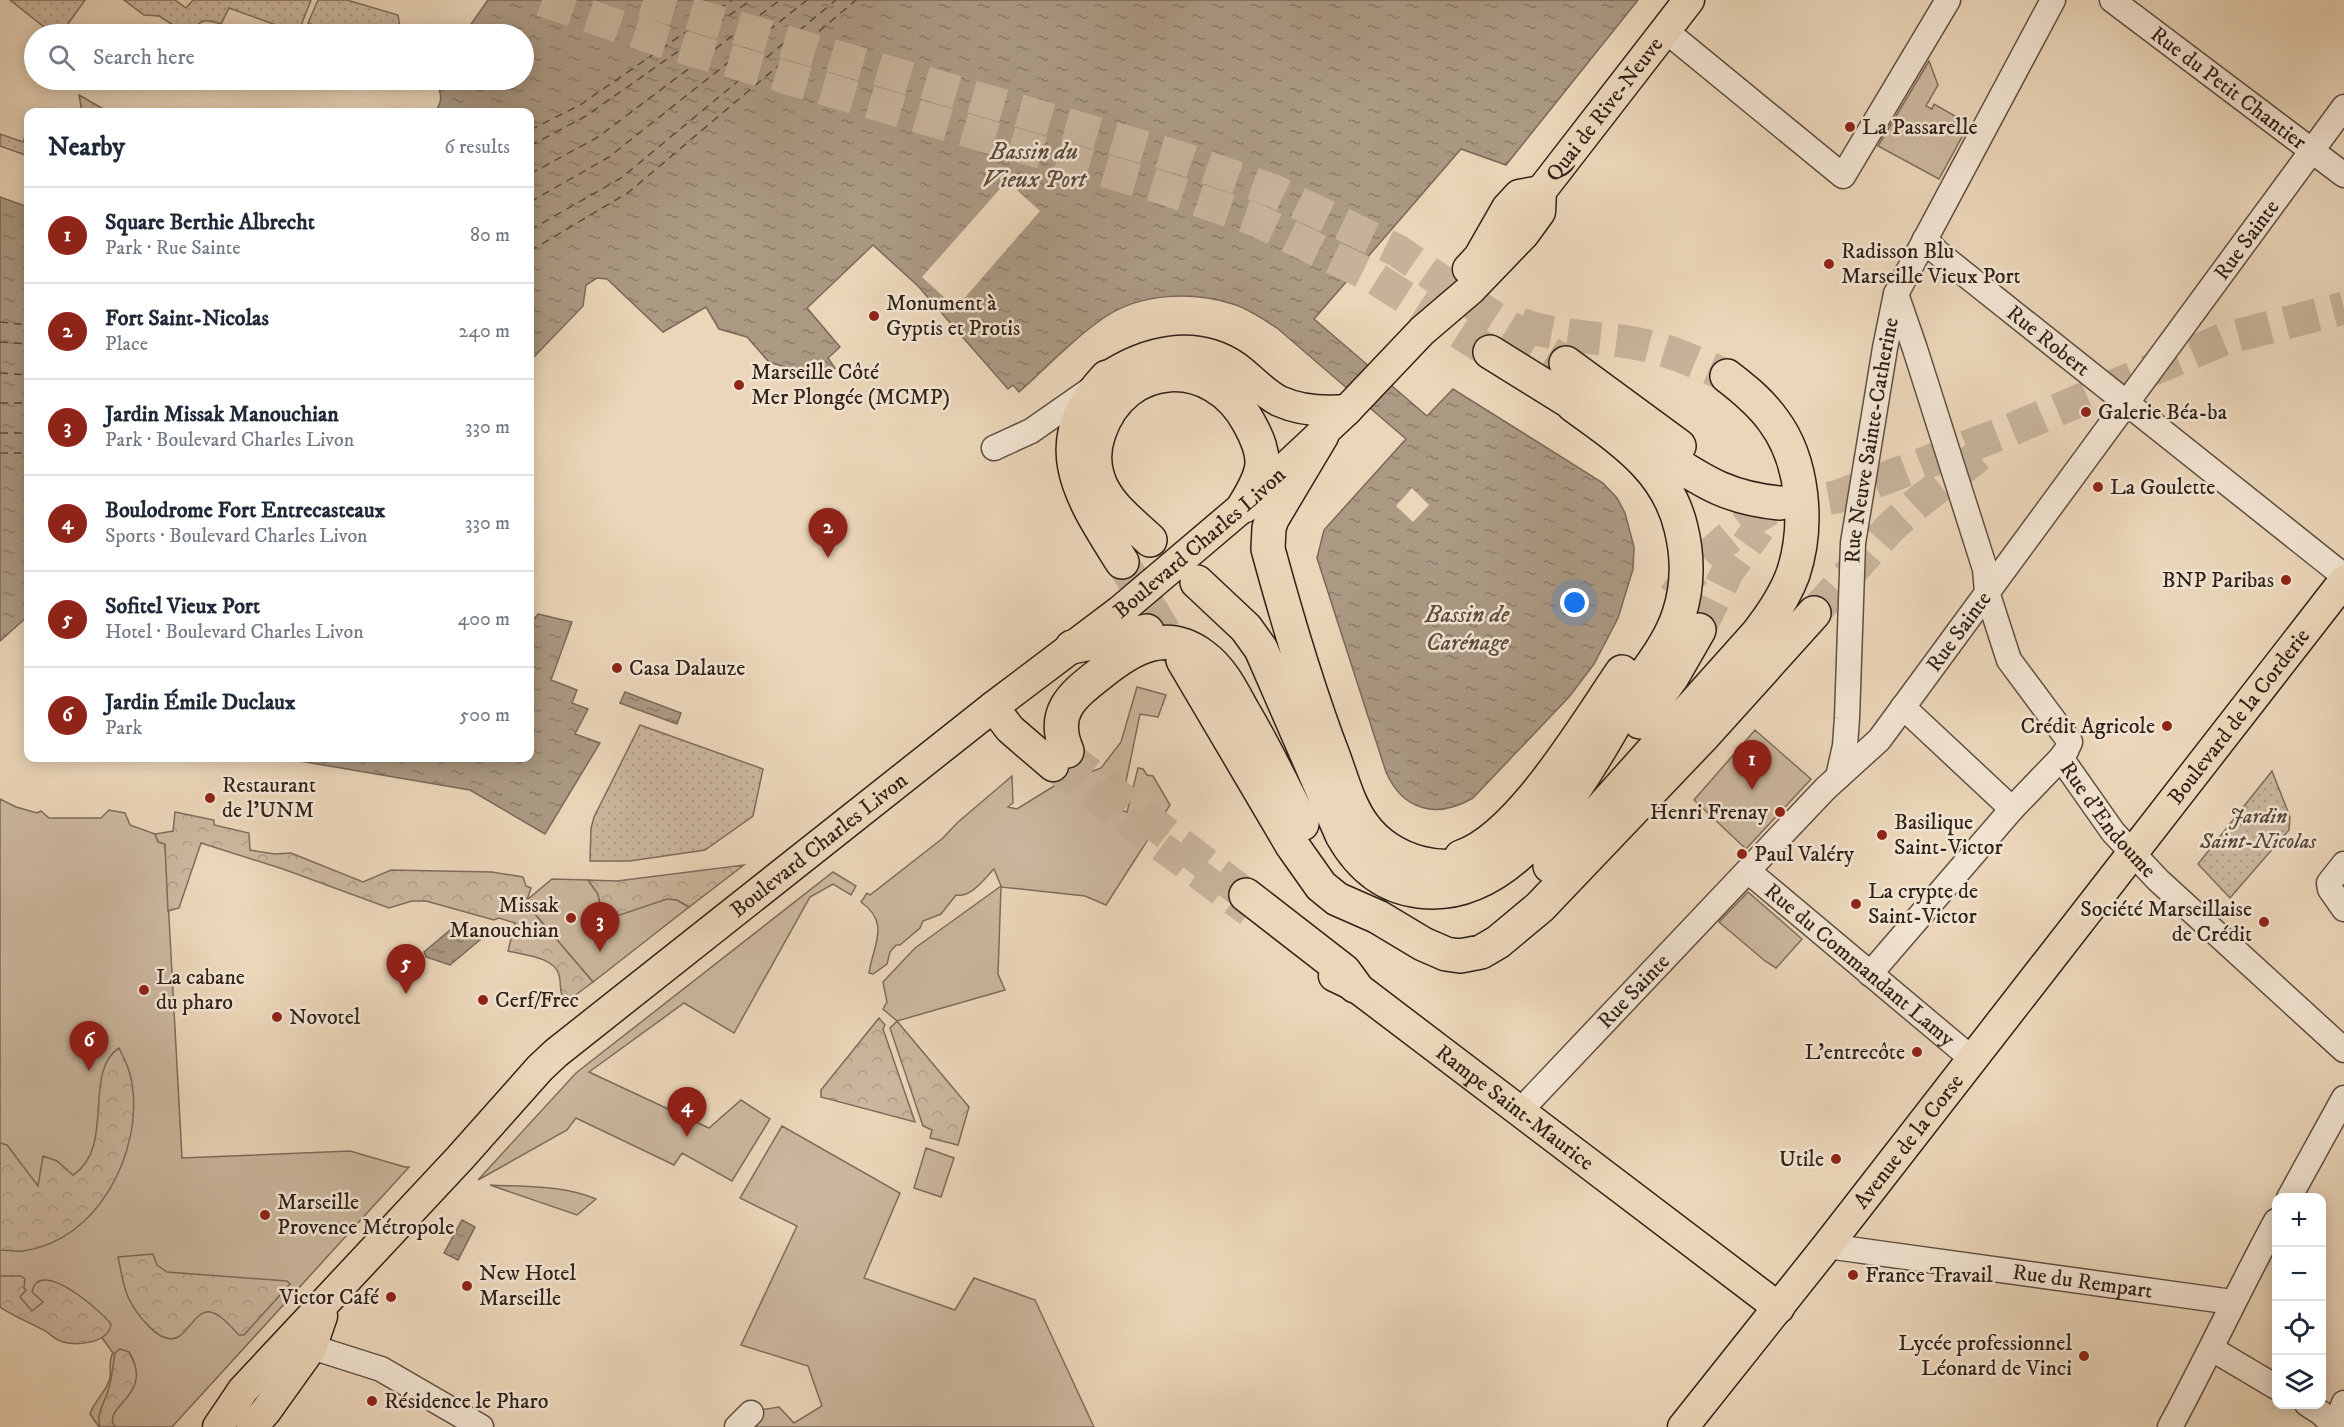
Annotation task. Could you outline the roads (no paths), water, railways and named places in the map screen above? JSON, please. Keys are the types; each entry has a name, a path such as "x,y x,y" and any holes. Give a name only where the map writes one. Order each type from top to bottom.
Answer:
{"highway":[{"path":"1490,352 1573,405 1657,451 1708,484 1737,496 1779,494 1688,452 1566,363"},
{"path":"1150,540 1109,498 1098,478 1095,456 1096,441 1103,422 1115,403 1130,389 1150,379 1171,373 1205,379 1231,397 1243,411 1258,442 1264,463 1259,479 1244,506"},
{"path":"1423,944 1458,944 1474,939 1494,925 1556,860 1758,633 1786,590 1798,555 1801,524 1796,473 1785,440 1774,421 1745,389 1727,376"},
{"path":"1107,377 1084,404 1073,444 1073,463 1079,488 1090,511 1122,562"},
{"path":"1434,893 1468,885 1495,873 1537,837 1593,761 1624,706 1667,642 1679,613 1686,580 1686,557 1681,528 1666,492 1646,462 1573,405"},
{"path":"1335,419 1279,506 1269,528 1268,539 1273,567 1325,735 1345,788 1362,824 1372,836 1388,850 1423,863 1460,866 1479,861 1518,834 1546,805 1565,783 1598,735 1624,706"},
{"path":"1197,582 1246,628 1261,649 1342,835 1357,858 1381,878 1401,888 1434,893 1468,895 1488,889 1509,877 1534,855 1606,773 1672,677 1698,630"},
{"path":"1423,863 1464,856 1485,846 1501,833 1521,812 1558,763 1664,612"},
{"path":"1183,660 1292,845 1321,886 1337,899 1378,917 1423,944 1446,954 1470,955 1481,952 1514,930 1569,878 1705,734 1814,613"},
{"path":"1072,647 1165,629 1196,637 1218,653 1233,671 1250,705 1268,754"},
{"path":"1060,759 1061,720 1065,707 1073,696 1122,656 1146,645 1169,642 1196,651 1216,668 1231,689 1268,754 1301,823 1331,873 1378,917"},
{"path":"1325,735 1342,835"},
{"path":"1248,903 1344,971 1355,986"}],"main road":[{"name":"Quai de Rive-Neuve","path":"1335,419 1422,331 1459,279 1479,257 1507,208 1519,195 1541,191 1689,0"},
{"path":"1107,377 1126,365 1146,357 1175,351 1201,352 1230,363 1282,402 1335,419"},
{"name":"Boulevard Charles Livon","path":"252,1427 270,1405 301,1344 328,1299 460,1158 532,1076 556,1053 1026,681 1120,611 1244,506 1335,419"},
{"name":"Boulevard de la Corderie","path":"2132,853 2344,578"},
{"path":"1026,681 1026,743"},
{"path":"993,707 1010,729 1026,743 1060,759"},
{"name":"Avenue de la Corse","path":"1683,1427 1779,1308 2132,853"},
{"name":"Rampe Saint-Maurice","path":"1355,986 1779,1308"},
{"name":"Boulevard Charles Livon","path":"222,1426 243,1390 301,1344"}],"street":[{"path":"1666,31 1843,176 1948,0"},
{"name":"Rue Neuve Sainte-Catherine","path":"1838,777 1845,746 1853,543 1896,294 2053,0"},
{"name":"Rue du Petit Chantier","path":"2112,0 2344,175"},
{"name":"Rue Sainte","path":"1520,1111 1838,777 1879,740 2344,107"},
{"name":"Rue Robert","path":"1925,239 1937,252 2344,578"},
{"name":"Rue d'Endoume","path":"1896,294 1985,569 1987,592 2009,660 2070,742 2067,752 2061,758 2113,832 2132,853 2164,886 2344,1050"},
{"path":"994,448 1031,431 1107,377"},
{"path":"1031,431 1053,428 1062,431 1073,444"},
{"path":"1903,707 2012,809"},
{"path":"1870,974 2012,809 2061,758"},
{"path":"2341,868 2329,883 2330,889 2344,909"},
{"name":"Rue du Commandant Lamy","path":"1748,871 1971,1058"},
{"path":"2291,1193 2344,1098"},
{"path":"2170,1427 2212,1349 2232,1302 2272,1230"},
{"name":"Rue du Rempart","path":"1827,1246 2232,1302"},
{"path":"301,1344 381,1369 481,1427"},
{"path":"2212,1349 2272,1384"},
{"path":"2315,1409 2335,1427 2344,1403"}],"water":[{"name":"Bassin du Vieux Port","path":"488,0 1638,0 1506,165 1461,149 1314,319 1427,416 1453,389 1603,483 1617,498 1625,513 1634,547 1633,569 1618,618 1594,664 1569,697 1473,798 1460,805 1434,809 1422,808 1402,795 1386,772 1317,558 1324,530 1406,439 1277,328 1250,311 1233,304 1184,296 1151,299 1119,309 1082,334 1019,392 1013,385 1008,389 918,286 873,245 807,308 840,347 828,358 835,368 822,378 769,362 747,337 719,329 706,307 663,332 607,279 597,278 586,285 583,306 534,357 534,108 438,108 441,96 439,90 534,90 534,24 471,24"},
{"path":"0,197 24,206 24,620 0,641"},
{"path":"538,614 572,622 551,680 577,690 572,703 588,709 575,734 600,743 545,834 470,790 306,762 534,762 534,619"},
{"path":"625,692 681,713 677,724 620,703"},
{"path":"456,925 479,930 481,939 450,965 426,957 424,952"},
{"path":"462,1220 475,1227 458,1260 444,1253"}],"tunnel":[{"path":"542,0 665,42 1166,189 1256,220 1375,278 1490,352"},
{"path":"643,0 1181,158 1274,191 1398,251 1484,311 1566,363"},
{"path":"1780,503 1836,497 2008,431 2224,339 2344,308"},
{"path":"1520,324 1568,335 1648,346 1688,359 1727,376"},
{"path":"1814,613 1890,528 1915,505 1979,455"},
{"path":"1674,597 1686,581 1729,538 1761,514 1797,495"},
{"path":"1699,630 1728,571 1759,528"},
{"path":"1122,562 1181,658"},
{"path":"1067,751 1073,761 1246,895"},
{"path":"1053,766 1249,912"}],"place":[{"name":"La Passarelle","path":"1850,127"},
{"name":"Radisson Blu Marseille Vieux Port","path":"1829,264"},
{"name":"Monument à Gyptis et Protis","path":"874,316"},
{"name":"Marseille Côté Mer Plongée (MCMP)","path":"739,385"},
{"name":"Galerie Béa-ba","path":"2086,412"},
{"name":"La Goulette","path":"2098,487"},
{"name":"Fort Saint-Nicolas","path":"828,558"},
{"name":"BNP Paribas","path":"2286,580"},
{"name":"Casa Dalauze","path":"617,668"},
{"name":"Crédit Agricole","path":"2167,726"},
{"name":"Square Berthie Albrecht","path":"1752,790"},
{"name":"Restaurant de l'UNM","path":"210,798"},
{"name":"Henri Frenay","path":"1780,812"},
{"name":"Basilique Saint-Victor","path":"1882,835"},
{"name":"Paul Valéry","path":"1742,854"},
{"name":"La crypte de Saint-Victor","path":"1856,904"},
{"name":"Missak Manouchian","path":"571,918"},
{"name":"Société Marseillaise de Crédit","path":"2264,922"},
{"name":"Jardin Missak Manouchian","path":"600,952"},
{"name":"La cabane du pharo","path":"144,990"},
{"name":"Sofitel Vieux Port","path":"406,994"},
{"name":"Cerf/Frec","path":"483,1000"},
{"name":"Novotel","path":"277,1017"},
{"name":"L'entrecôte","path":"1917,1052"},
{"name":"Jardin Émile Duclaux","path":"89,1071"},
{"name":"Boulodrome Fort Entrecasteaux","path":"687,1137"},
{"name":"Utile","path":"1836,1159"},
{"name":"Marseille Provence Métropole","path":"265,1215"},
{"name":"France Travail","path":"1853,1275"},
{"name":"New Hotel Marseille","path":"467,1286"},
{"name":"Victor Café","path":"391,1297"},
{"name":"Lycée professionnel Léonard de Vinci","path":"2084,1356"},
{"name":"Résidence le Pharo","path":"372,1401"}],"water label":[{"name":"Bassin de Carénage","path":"1467,629"}],"park label":[{"name":"Jardin Saint-Nicolas","path":"2258,828"}]}
